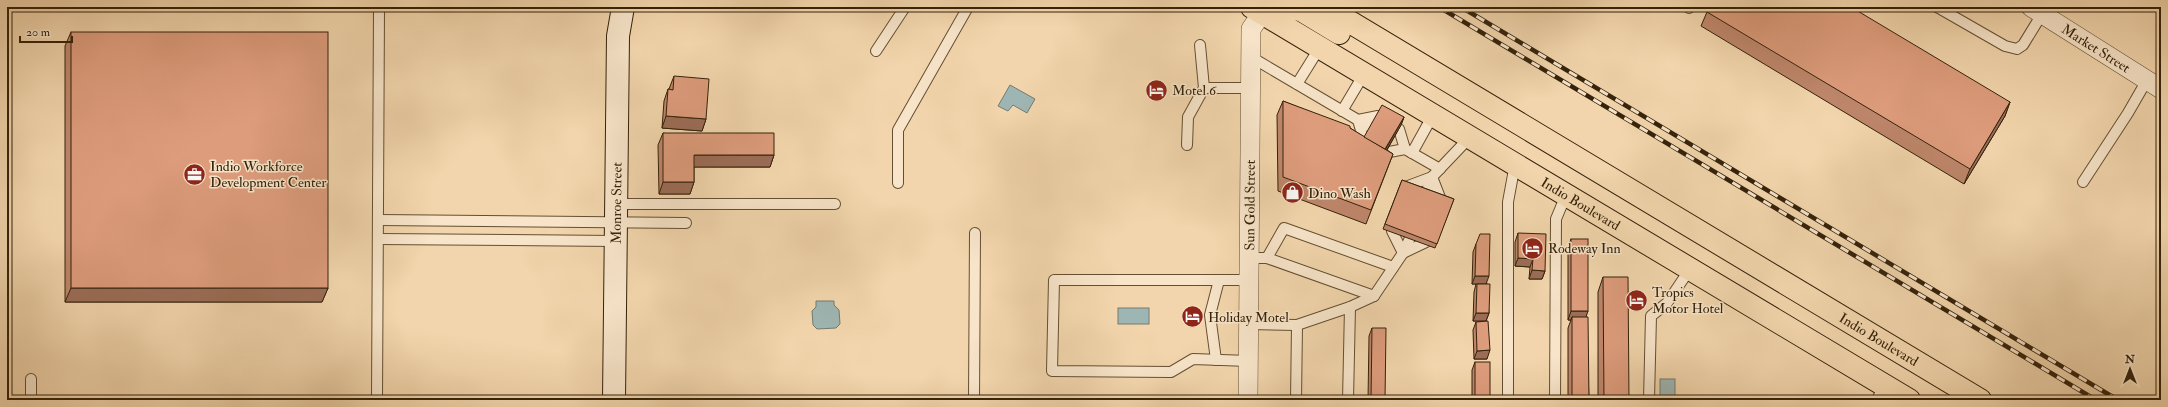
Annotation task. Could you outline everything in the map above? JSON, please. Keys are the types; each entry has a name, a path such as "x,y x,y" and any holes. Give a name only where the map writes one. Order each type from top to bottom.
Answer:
{"main road":[{"name":"Monroe Street","path":"614,400 618,36 624,7"},
{"path":"1258,9 1281,7 1301,10 1380,58 1432,71"},
{"name":"Indio Boulevard","path":"1325,7 1980,400"},
{"name":"Indio Boulevard","path":"1258,9 1690,269 1881,392 1909,400"}],"street":[{"name":"Sun Gold Street","path":"1248,400 1249,280 1258,258 1251,88 1251,29 1258,9"},
{"name":"Market Street","path":"2037,11 2154,84"}],"lane":[{"path":"377,400 379,7"},
{"path":"876,51 905,7"},
{"path":"898,183 898,130 968,7"},
{"path":"1936,7 2005,46 2017,49 2024,45 2037,11"},
{"path":"1187,145 1188,117 1204,88 1200,45"},
{"path":"1297,84 1320,47"},
{"path":"1251,57 1370,127"},
{"path":"1342,111 1364,74"},
{"path":"2083,182 2128,113 2154,84"},
{"path":"1204,88 1251,88"},
{"path":"1408,151 1433,115"},
{"path":"1358,120 1378,116"},
{"path":"1358,120 1364,141"},
{"path":"1399,129 1408,151"},
{"path":"1408,186 1432,177 1470,137"},
{"path":"1391,140 1440,169"},
{"path":"1384,153 1408,151"},
{"path":"1508,400 1508,202 1515,164"},
{"path":"1426,193 1432,177"},
{"path":"1432,177 1441,200"},
{"path":"1555,400 1556,219 1566,195"},
{"path":"378,239 616,223 835,204"},
{"path":"378,220 686,223"},
{"path":"1374,296 1258,258 1284,228 1393,267"},
{"path":"1392,231 1403,253"},
{"path":"974,400 975,233"},
{"path":"1249,324 1296,325 1350,308 1374,296 1403,253 1410,238"},
{"path":"1403,253 1426,242"},
{"path":"1649,400 1651,316 1667,303 1690,269"},
{"path":"1249,280 1054,280 1052,372 1171,372 1194,359 1249,361"},
{"path":"1216,360 1210,315 1218,280"},
{"path":"1348,400 1350,308"},
{"path":"1296,325 1296,400"},
{"path":"31,379 31,400"}],"water":[{"path":"1010,85 1035,99 1027,113 1013,105 1008,111 998,106"},
{"path":"816,301 834,301 834,305 839,310 840,324 836,328 817,329 813,325 812,311 816,307"},
{"path":"1118,308 1149,308 1149,324 1118,324"},
{"path":"1660,379 1675,379 1675,400 1660,400"}],"building":[{"path":"1709,7 1851,7 2010,102 1970,169 1707,12"},
{"name":"Indio Workforce Development Center","path":"71,32 328,32 328,288 71,288"},
{"path":"674,76 709,79 706,119 666,116 668,89 673,90"},
{"path":"1283,101 1350,126 1350,128 1393,154 1371,210 1283,177"},
{"path":"1382,105 1404,117 1385,149 1364,137"},
{"path":"663,133 774,133 774,155 694,155 694,182 663,182"},
{"path":"1402,180 1454,199 1437,244 1385,224"},
{"path":"1518,233 1546,234 1545,271 1532,270 1533,259 1518,258"},
{"path":"1480,234 1490,234 1489,276 1475,276 1476,244"},
{"path":"1571,239 1588,239 1588,311 1571,311"},
{"path":"1603,277 1628,277 1629,400 1604,400"},
{"path":"1477,284 1490,284 1489,313 1476,313"},
{"path":"1572,317 1588,317 1589,400 1572,400"},
{"path":"1488,321 1490,350 1477,351 1476,322"},
{"path":"1372,328 1386,328 1385,400 1371,400"},
{"path":"1475,362 1490,362 1490,400 1475,400"}],"railway":[{"path":"1439,7 2096,400"},
{"path":"1461,7 2118,400"}],"place":[{"name":"Motel 6","path":"1156,90"},
{"name":"Indio Workforce Development Center","path":"194,174"},
{"name":"Dino Wash","path":"1292,193"},
{"name":"Rodeway Inn","path":"1533,248"},
{"name":"Tropics Motor Hotel","path":"1636,300"},
{"name":"Holiday Motel","path":"1192,317"}]}
